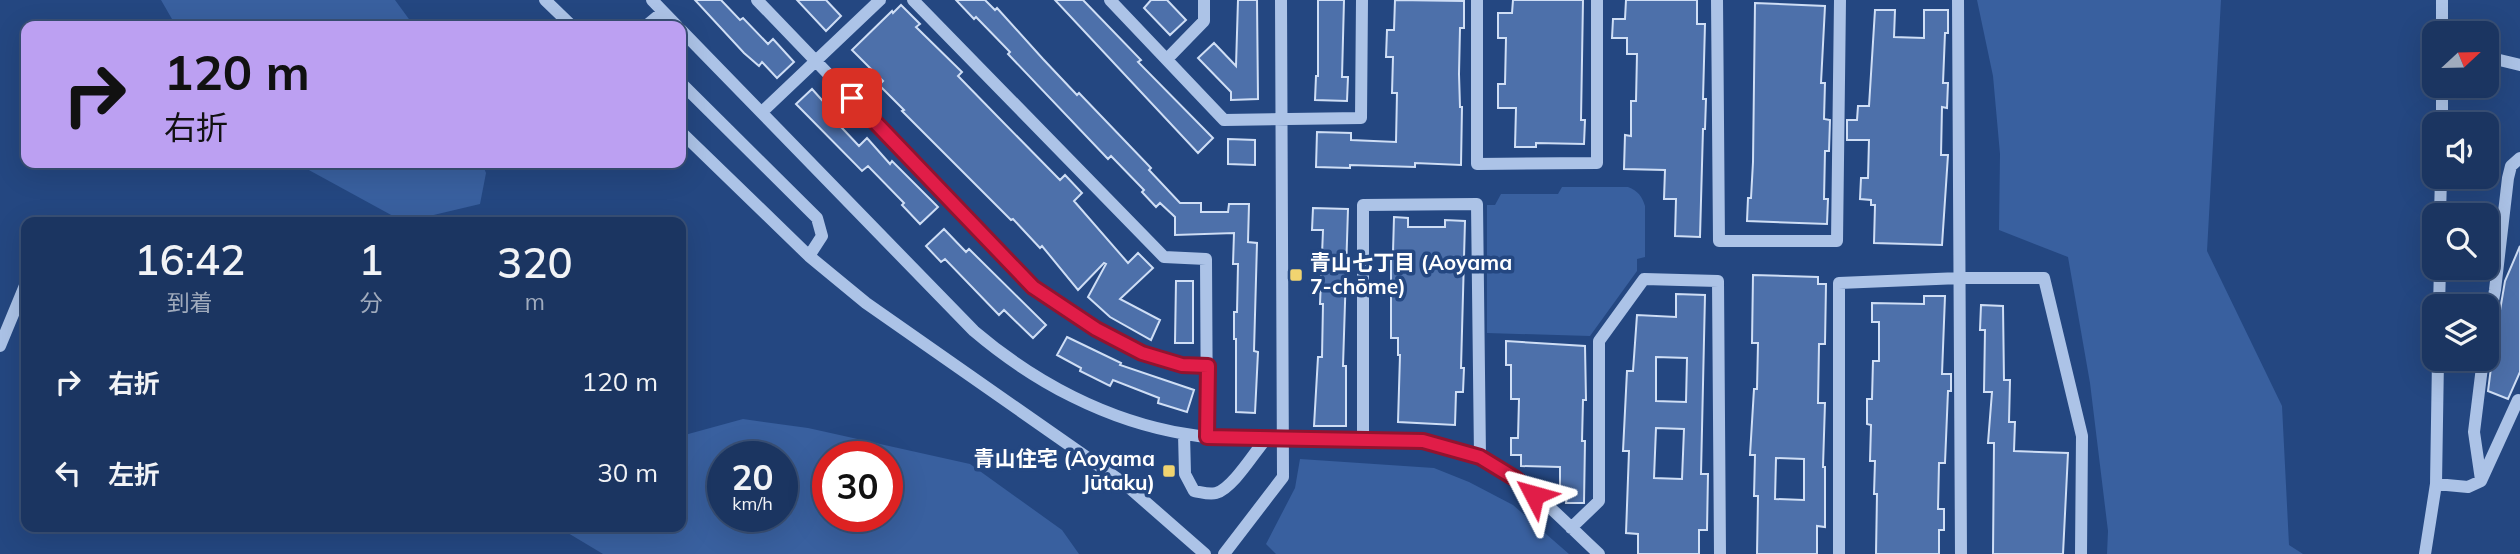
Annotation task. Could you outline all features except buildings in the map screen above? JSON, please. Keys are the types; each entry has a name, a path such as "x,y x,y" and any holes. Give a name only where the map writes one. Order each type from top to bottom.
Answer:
{"street":[{"path":"545,0 567,21"},
{"path":"652,0 672,21"},
{"path":"757,0 1033,287 1096,329 1142,353 1182,365 1208,366"},
{"path":"761,112 880,0"},
{"path":"913,0 1164,257 1206,259 1207,437"},
{"path":"1110,0 1224,120 1361,118 1362,0"},
{"path":"1167,60 1204,22 1204,0"},
{"path":"1224,554 1283,477 1281,0"},
{"path":"1477,0 1477,164 1597,163 1597,0"},
{"path":"1717,0 1718,241 1837,240 1840,0"},
{"path":"1958,0 1961,554"},
{"path":"2442,0 2442,21"},
{"path":"652,21 663,12"},
{"path":"686,35 974,331 1003,356 1069,395 1135,421 1184,434 1265,440 1423,441 1480,457 1516,479 1599,554"},
{"path":"2499,60 2520,65"},
{"path":"686,88 817,219 822,236 809,257"},
{"path":"686,137 809,257 866,303 1125,484 1205,554"},
{"path":"2494,294 2508,178 2511,166 2520,158"},
{"path":"1363,440 1363,205 1477,204 1480,457"},
{"path":"1839,554 1839,283 1960,278 2043,278 2082,436 2081,554"},
{"path":"1571,527 1599,501 1599,341 1644,279 1718,281 1720,554"},
{"path":"0,346 21,295"},
{"path":"2425,554 2436,484 2438,371"},
{"path":"2482,371 2474,432 2482,481"},
{"path":"2436,484 2468,487 2482,481 2520,401"},
{"path":"1184,434 1185,474 1194,491 1207,494 1218,493 1228,486 1265,440"}],"shaded area":[{"path":"161,0 395,0 410,21 173,21"},
{"path":"1977,0 2221,0 2207,251 2282,406 2289,545 2303,554 2107,554 2108,531 2090,383 2068,257 1999,230 2000,154 1993,76"},
{"path":"305,168 484,168 486,173 480,204 425,217 395,217"},
{"path":"1562,187 1628,187 1637,192 1645,206 1645,257 1637,259 1637,271 1590,336 1487,333 1487,205 1495,205 1501,194 1558,194"},
{"path":"743,419 808,428 866,441 812,441 812,532 903,532 903,449 970,464 1062,530 1079,554 603,554 566,532 686,532 686,435"},
{"path":"1300,459 1434,468 1469,482 1513,505 1569,554 1276,554 1266,544 1295,488"}],"place":[{"name":"青山七丁目 (Aoyama 7-chōme)","path":"1296,275"},
{"name":"青山住宅 (Aoyama Jūtaku)","path":"1169,471"}],"route":[{"path":"852,98 1033,287 1096,329 1142,353 1182,365 1208,366 1207,437 1423,441 1480,457 1516,479 1534,495"}]}
